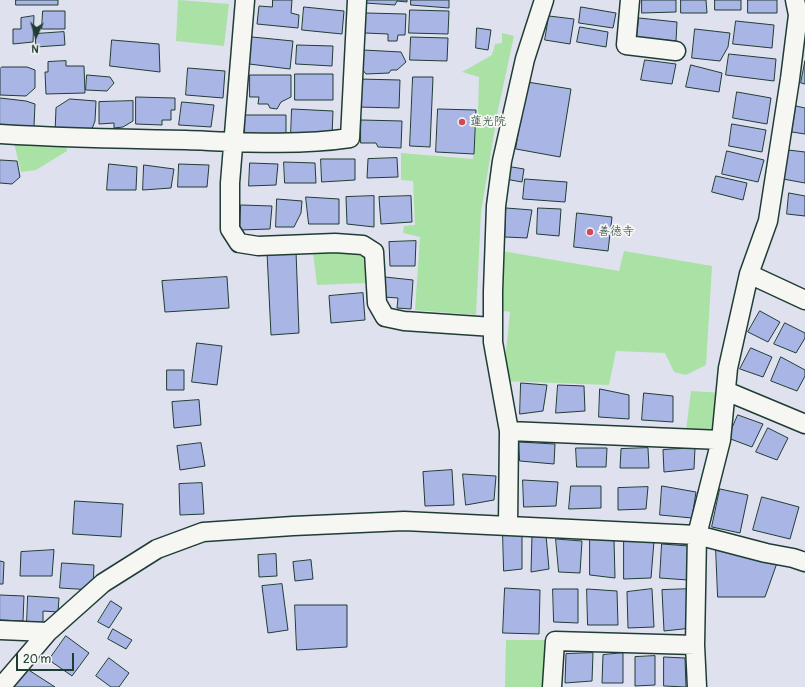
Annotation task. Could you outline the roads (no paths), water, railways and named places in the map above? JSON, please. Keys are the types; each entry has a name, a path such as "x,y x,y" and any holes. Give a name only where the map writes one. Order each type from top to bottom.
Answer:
{"street":[{"path":"245,0 230,183 230,229 239,243 258,246 335,243 363,244 374,252 377,303 385,317 404,322 493,327"},
{"path":"0,134 234,142 323,142 350,138 356,0"},
{"path":"508,526 509,431 493,342 496,206 502,161 525,59 544,0"},
{"path":"630,0 626,45 676,51"},
{"path":"697,687 695,645 697,535 721,440 728,368 749,274 768,221 790,79 798,15 795,0"},
{"path":"749,274 805,300"},
{"path":"726,391 805,424"},
{"path":"509,431 721,440"},
{"path":"1,687 48,632 103,583 157,549 203,532 404,521 697,535 805,562"},
{"path":"0,630 48,632"},
{"path":"552,687 555,641 695,645"}],"place":[{"name":"蓮光院","path":"462,122"},
{"name":"善徳寺","path":"590,232"}]}
